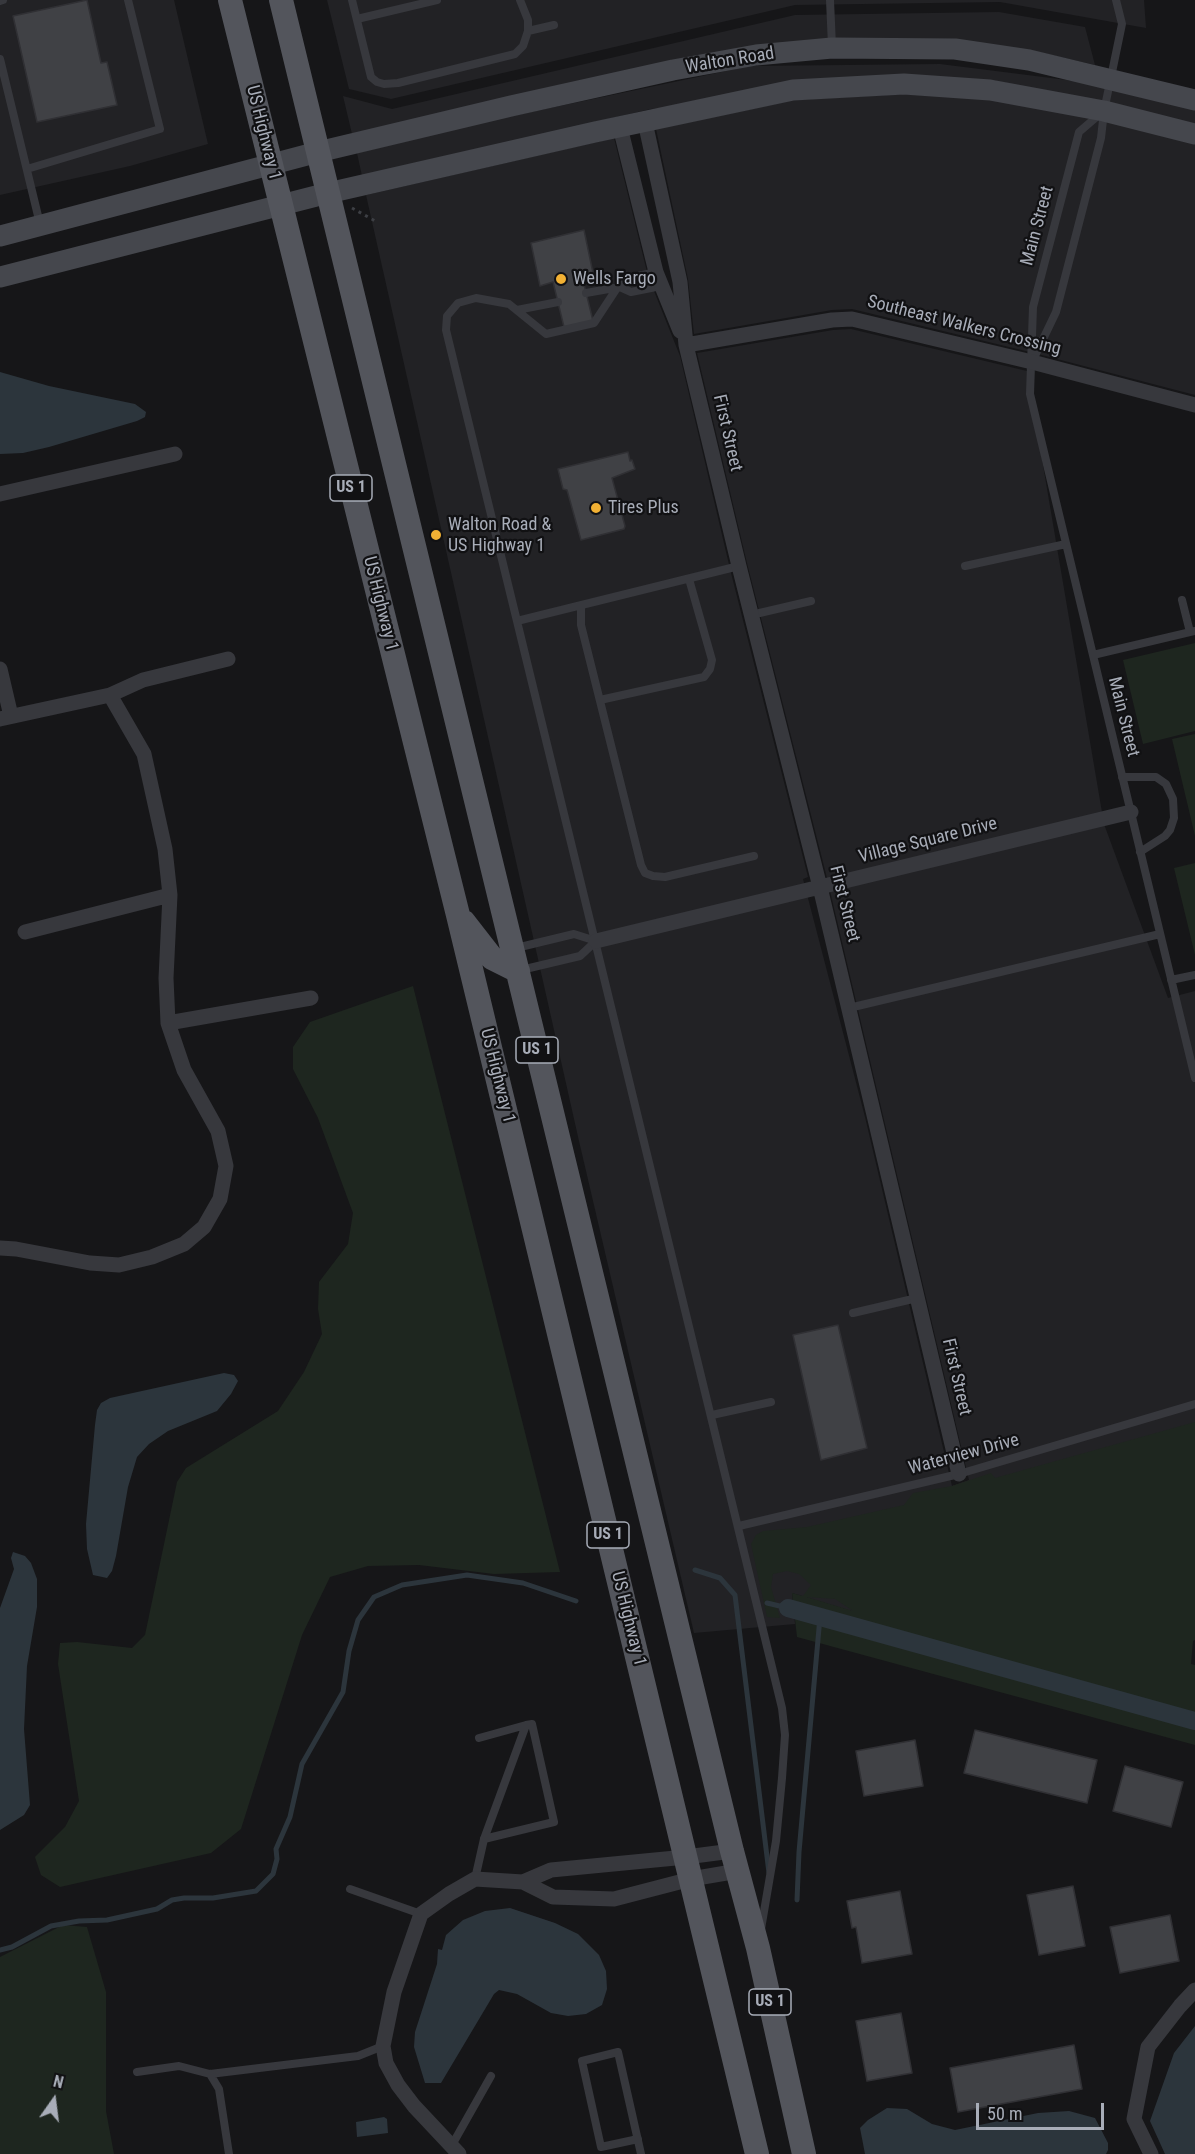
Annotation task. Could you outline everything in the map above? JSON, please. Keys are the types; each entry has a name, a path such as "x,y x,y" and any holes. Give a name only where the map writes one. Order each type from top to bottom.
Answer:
{"main road":[{"name":"US Highway 1","path":"230,0 458,915 757,2154"},
{"name":"US 1","path":"281,0 758,1948 804,2154"},
{"name":"Walton Road","path":"0,236 318,152 673,70 756,55 832,48 955,49 1029,60 1195,100"},
{"path":"0,276 328,193 793,90 904,84 990,90 1104,111 1195,134"},
{"path":"458,915 492,958 515,960"}],"street":[{"name":"First Street","path":"645,122 680,282 686,345 820,887 959,1474"},
{"name":"First Street","path":"620,127 658,279 686,345"},
{"name":"Southeast Walkers Crossing","path":"686,345 832,320 852,319 1032,362 1195,405"},
{"path":"0,494 175,454"},
{"path":"0,669 5,718 110,695 143,680 228,659"},
{"path":"0,1248 90,1263 119,1265 152,1257 184,1244 204,1227 220,1199 226,1166 218,1131 184,1070 168,1023 166,978 170,895 165,849 144,754 110,695"},
{"name":"Village Square Drive","path":"596,941 1131,812"},
{"path":"25,932 170,895"},
{"path":"168,1023 311,998"},
{"path":"523,1882 551,1870 688,1868 735,1861"},
{"path":"455,2150 414,2106 398,2085 386,2063 383,2046 394,1992 421,1914 475,1879 523,1882 553,1897 614,1899 688,1868 735,1861"},
{"path":"1151,2154 1134,2119 1148,2047 1195,1990"}],"lane":[{"path":"27,169 160,129 128,0"},
{"path":"352,0 371,77 384,84 398,83 515,54 523,46 528,31 528,20 520,0"},
{"path":"357,19 437,0"},
{"path":"830,0 832,48"},
{"name":"Main Street","path":"1032,362 1056,312 1101,138 1104,111 1122,24 1116,0"},
{"path":"528,31 554,25"},
{"path":"0,59 41,225"},
{"name":"Main Street","path":"1104,111 1078,132 1033,307 1030,394 1195,1078"},
{"path":"658,279 629,278 594,323 546,334 509,304 476,298 458,303 447,316 446,330 782,1708 785,1735 776,1841 758,1948"},
{"path":"586,293 619,288 632,292 658,279"},
{"path":"517,310 558,302"},
{"path":"965,566 1066,544"},
{"path":"517,621 739,566"},
{"path":"600,700 704,676 710,669 712,660 689,579"},
{"path":"1093,655 1192,632 1182,600"},
{"path":"751,615 811,601"},
{"path":"581,605 581,625 641,865 645,873 665,877 754,856"},
{"path":"1122,777 1156,777 1166,784 1173,799 1174,818 1170,830 1165,836 1140,852"},
{"name":"Village Square Drive","path":"574,934 596,941 580,956 515,960 574,934"},
{"path":"849,1008 1160,934"},
{"path":"1171,980 1195,975"},
{"path":"853,1313 917,1298"},
{"path":"712,1415 771,1402"},
{"name":"Waterview Drive","path":"739,1526 959,1474 1195,1404"},
{"path":"479,1738 532,1724 554,1822 484,1839"},
{"path":"475,1879 484,1839 526,1725"},
{"path":"350,1889 421,1914"},
{"path":"137,2072 179,2066 210,2074 358,2056 383,2046"},
{"path":"638,2139 602,2147 582,2061 618,2052 638,2139 641,2154"},
{"path":"210,2074 219,2089 229,2154"},
{"path":"455,2150 491,2076"}],"path":[{"path":"352,209 377,222"}],"shaded area":[{"path":"0,0 174,0 208,144 130,166 0,195"},
{"path":"327,0 1144,0 1146,28 1000,2 795,5 391,99 349,89"},
{"path":"999,12 1085,27 1095,65 1030,50 832,38 352,134 343,96 392,109 795,15"},
{"path":"940,64 1075,81 1195,110 1195,124 992,80 651,109 362,176 357,153 493,120 750,66"},
{"path":"903,94 989,99 1102,120 1195,144 1195,395 852,309 832,310 694,334 688,279 656,129 794,100"},
{"path":"614,138 648,276 680,356 730,569 808,877 803,879 865,1117 952,1486 969,1480 826,874 747,563 697,353 851,329 1027,371 1104,824 1168,998 1195,991 1195,1631 1130,1691 1005,1658 792,1593 795,1624 694,1633 579,1141 366,195"},
{"path":"0,372 49,386 135,404 146,412 145,417 49,447 23,453 0,454"},
{"path":"1195,643 1195,731 1143,744 1123,660"},
{"path":"1195,734 1195,836 1172,739"},
{"path":"1195,863 1195,955 1174,868"},
{"path":"413,986 560,1572 494,1574 419,1565 368,1566 330,1577 302,1635 241,1829 211,1853 60,1887 41,1875 35,1857 65,1827 79,1801 58,1664 60,1643 77,1642 132,1648 145,1635 177,1482 186,1468 278,1411 304,1372 322,1334 318,1309 319,1282 348,1244 353,1213 318,1118 293,1069 293,1047 310,1022"},
{"path":"224,1373 234,1375 238,1381 217,1411 168,1431 149,1444 137,1457 128,1487 112,1571 107,1578 93,1575 87,1549 86,1524 95,1425 97,1410 101,1403 110,1398"},
{"path":"1195,1422 1195,1640 1193,1641 1191,1664 1195,1665 1195,1745 797,1637 792,1593 803,1596 811,1585 799,1574 787,1571 773,1574 771,1587 780,1618 767,1617 751,1544 756,1535 763,1531 807,1527 904,1505 913,1493 952,1486 991,1473 995,1478","holes":["807,1597 835,1599 853,1611"]},
{"path":"13,1552 25,1556 31,1563 37,1579 37,1607 27,1666 24,1729 30,1805 24,1815 0,1830 0,1608 14,1569 11,1558"},
{"path":"510,1908 555,1923 578,1934 599,1955 606,1971 607,1989 602,2005 586,2014 568,2016 551,2013 517,1994 499,1990 494,1994 441,2083 425,2083 414,2047 415,2032 437,1964 438,1949 442,1950 446,1935 463,1920 485,1911"},
{"path":"63,1925 87,1927 106,1992 106,2111 114,2154 0,2154 0,1957"},
{"path":"1195,2026 1195,2154 1165,2154 1150,2121 1174,2053"},
{"path":"887,2108 907,2109 932,2124 955,2130 1038,2113 1069,2111 1095,2118 1108,2143 1108,2150 1106,2154 865,2154 860,2128"},
{"path":"384,2117 387,2119 388,2133 357,2137 356,2122"}],"building":[{"path":"87,0 101,63 107,62 117,105 37,122 13,16"},
{"name":"Wells Fargo","path":"584,230 593,273 582,276 593,321 564,327 553,282 540,286 531,243"},
{"name":"Tires Plus","path":"628,452 635,469 612,478 624,529 581,540 567,490 563,489 558,469"},
{"path":"838,1325 867,1448 821,1460 793,1335"},
{"path":"975,1730 1097,1760 1087,1803 964,1773"},
{"path":"915,1740 923,1786 864,1796 856,1751"},
{"path":"1125,1766 1183,1782 1171,1827 1113,1811"},
{"path":"1073,1886 1085,1946 1039,1955 1027,1895"},
{"path":"900,1891 912,1954 862,1963 856,1927 852,1928 847,1901"},
{"path":"1170,1915 1179,1961 1120,1973 1110,1927"},
{"path":"901,2013 912,2073 867,2081 856,2021"},
{"path":"1074,2045 1082,2089 958,2112 950,2068"}],"waterway":[{"path":"695,1570 720,1578 735,1595 769,1873"},
{"path":"0,1950 12,1947 51,1926 79,1921 107,1920 157,1909 172,1900 213,1898 256,1891 273,1874 277,1859 276,1849 290,1817 302,1764 343,1692 349,1651 358,1620 374,1597 402,1585 467,1575 523,1583 576,1601"},
{"path":"767,1603 788,1608"},
{"path":"788,1608 1195,1721"},
{"path":"797,1900 799,1852 820,1617"}],"place":[{"name":"Wells Fargo","path":"561,279"},
{"name":"Tires Plus","path":"596,508"},
{"name":"Walton Road & US Highway 1","path":"436,535"}]}
